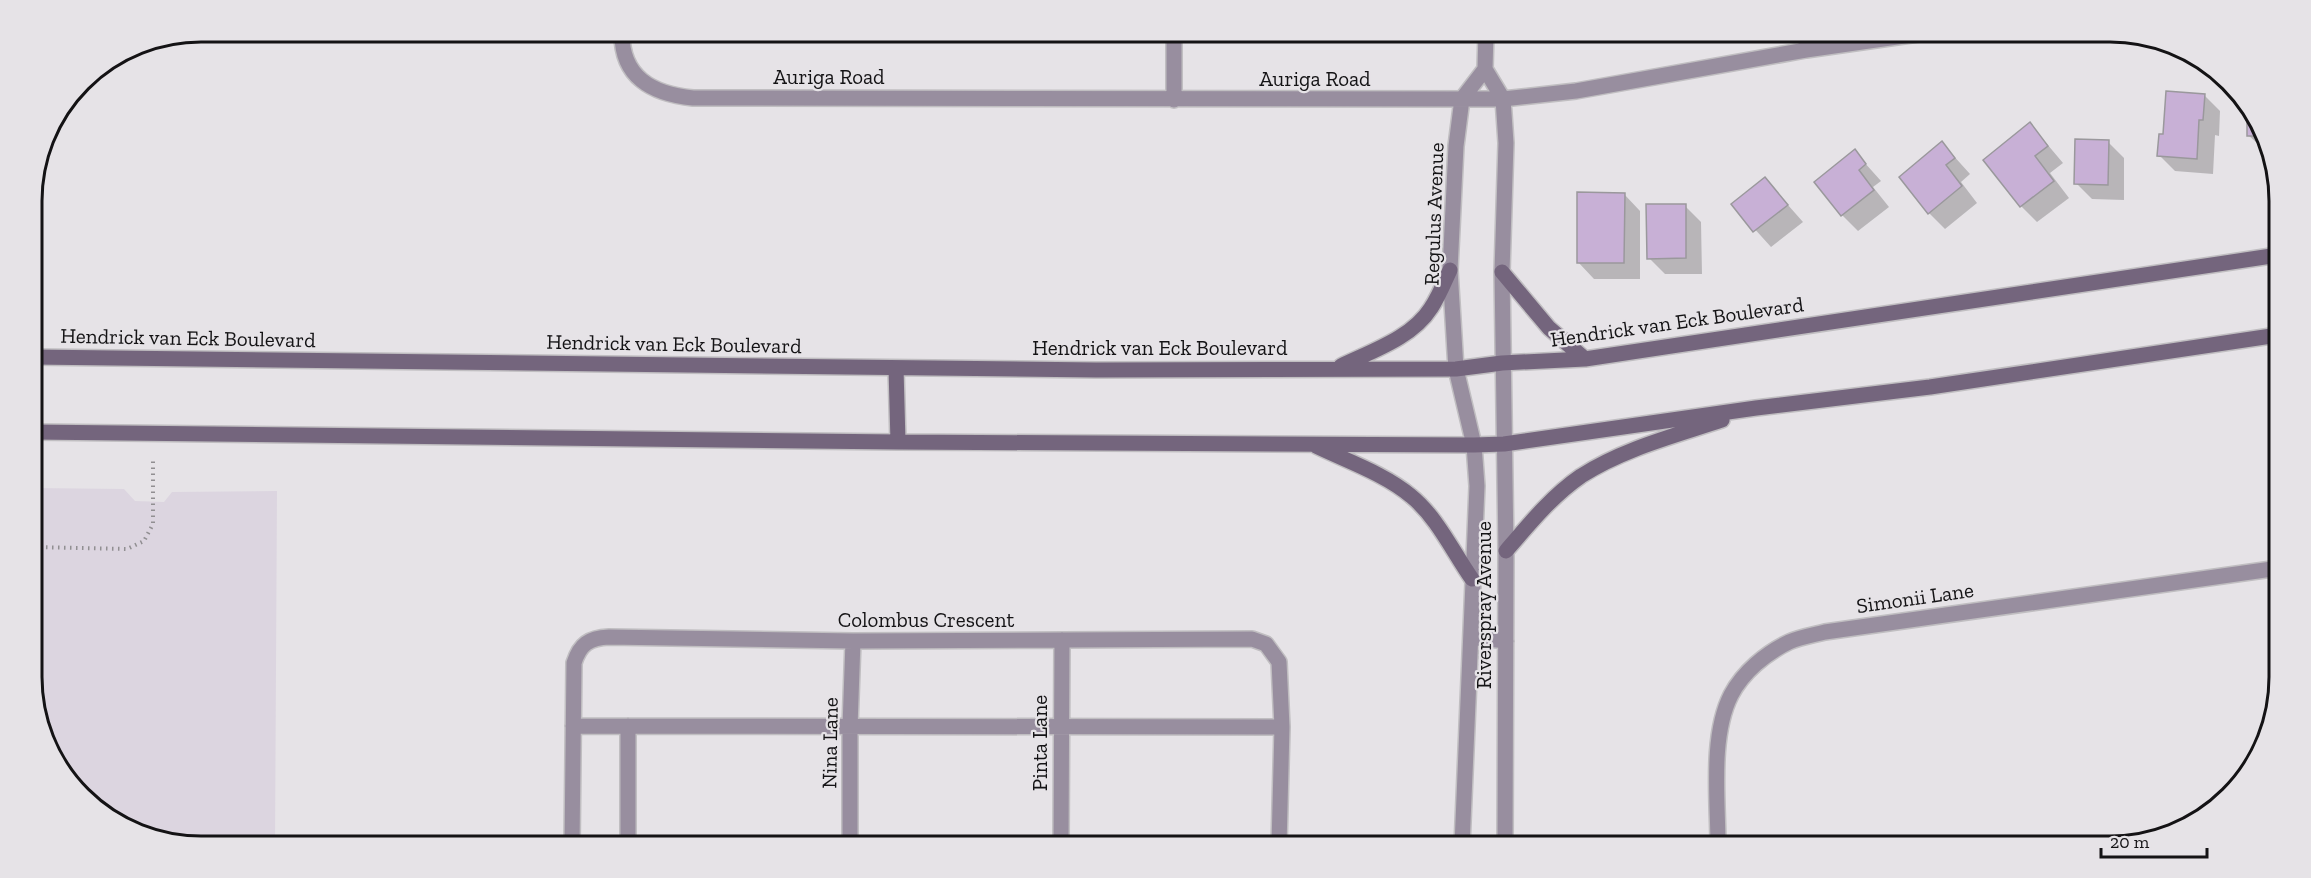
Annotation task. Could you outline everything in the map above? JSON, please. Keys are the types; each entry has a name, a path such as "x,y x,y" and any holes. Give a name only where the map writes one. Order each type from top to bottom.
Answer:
{"main road":[{"name":"Hendrick van Eck Boulevard","path":"42,357 1096,370 1456,369 1502,363 1585,359 2269,256"},
{"path":"1336,369 1395,340 1411,329 1432,307 1450,270"},
{"path":"1502,272 1549,328 1585,359"},
{"path":"42,432 898,442 1504,444 1756,408 1930,387 2269,336"},
{"path":"896,368 898,442"},
{"path":"1506,551 1553,499 1579,478 1602,464 1756,408"},
{"path":"1312,444 1397,486 1412,496 1426,512 1472,579"}],"street":[{"name":"Auriga Road","path":"623,42 626,62 646,84 676,96 693,98 1174,100 1503,99 1576,91 1862,42"},
{"path":"1174,42 1174,100"},
{"path":"1486,42 1485,69 1503,99 1506,142 1502,363"},
{"path":"1806,42 1806,50"},
{"path":"1462,99 1485,69"},
{"name":"Regulus Avenue","path":"1456,369 1450,270 1456,146 1462,99"},
{"name":"Riverspray Avenue","path":"1502,363 1506,551 1505,836"},
{"name":"Riverspray Avenue","path":"1456,369 1474,445 1477,486 1462,836"},
{"name":"Simonii Lane","path":"1718,836 1718,744 1731,695 1744,676 1762,658 1790,642 1825,632 2269,569"},
{"path":"1471,637 1506,641"},
{"name":"Colombus Crescent","path":"572,836 574,663 578,651 585,643 596,638 853,641 1252,639 1266,644 1279,662 1282,727 1279,836"},
{"name":"Pinta Lane","path":"1061,836 1062,640"},
{"name":"Nina Lane","path":"850,836 853,641"},
{"path":"573,726 1282,727"},
{"path":"628,726 628,836"}],"path":[{"path":"42,547 128,549 144,541 153,524 153,433"}],"shaded area":[{"path":"42,488 124,489 135,501 164,502 172,492 277,491 275,836 190,836 150,828 113,809 81,782 58,747 50,728 42,688"}],"building":[{"path":"2166,91 2205,94 2203,120 2199,120 2197,159 2157,156 2159,134 2163,134"},
{"path":"2248,121 2255,136 2247,136"},
{"path":"2030,122 2048,146 2035,156 2054,181 2020,207 1983,160"},
{"path":"2075,139 2109,140 2108,185 2074,184"},
{"path":"1942,141 1955,158 1946,165 1962,186 1928,214 1899,177"},
{"path":"1855,149 1866,164 1859,170 1874,190 1841,216 1814,182"},
{"path":"1765,177 1788,205 1753,232 1731,204"},
{"path":"1577,192 1625,193 1624,263 1577,263"},
{"path":"1646,204 1686,204 1686,258 1647,259"}]}
